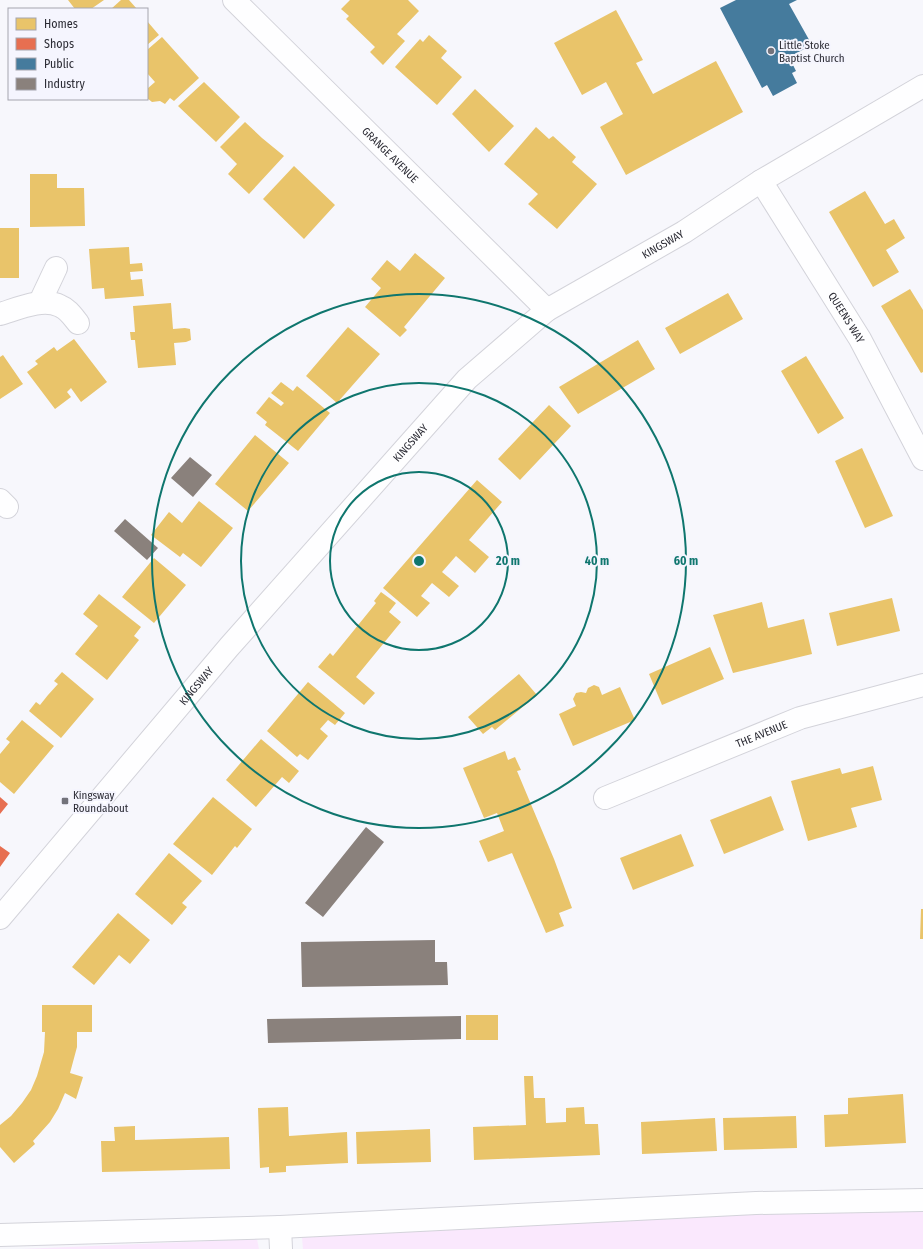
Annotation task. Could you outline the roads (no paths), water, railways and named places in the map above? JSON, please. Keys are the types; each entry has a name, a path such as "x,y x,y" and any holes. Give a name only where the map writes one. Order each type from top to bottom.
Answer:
{"street":[{"name":"GRANGE AVENUE","path":"234,0 547,310"},
{"name":"KINGSWAY","path":"0,918 229,647 467,378 547,310 684,232 761,181 923,86"},
{"name":"QUEENS WAY","path":"761,181 860,338 923,460"},
{"path":"40,302 56,268"},
{"path":"0,314 40,302 60,305 69,312 78,323"},
{"name":"THE AVENUE","path":"605,798 800,718 923,685"},
{"path":"0,1235 280,1227 756,1203 923,1200"},
{"path":"280,1227 281,1249"}],"place":[{"name":"Little Stoke Baptist Church","path":"771,51"},
{"name":"Kingsway Roundabout","path":"65,801"}]}
